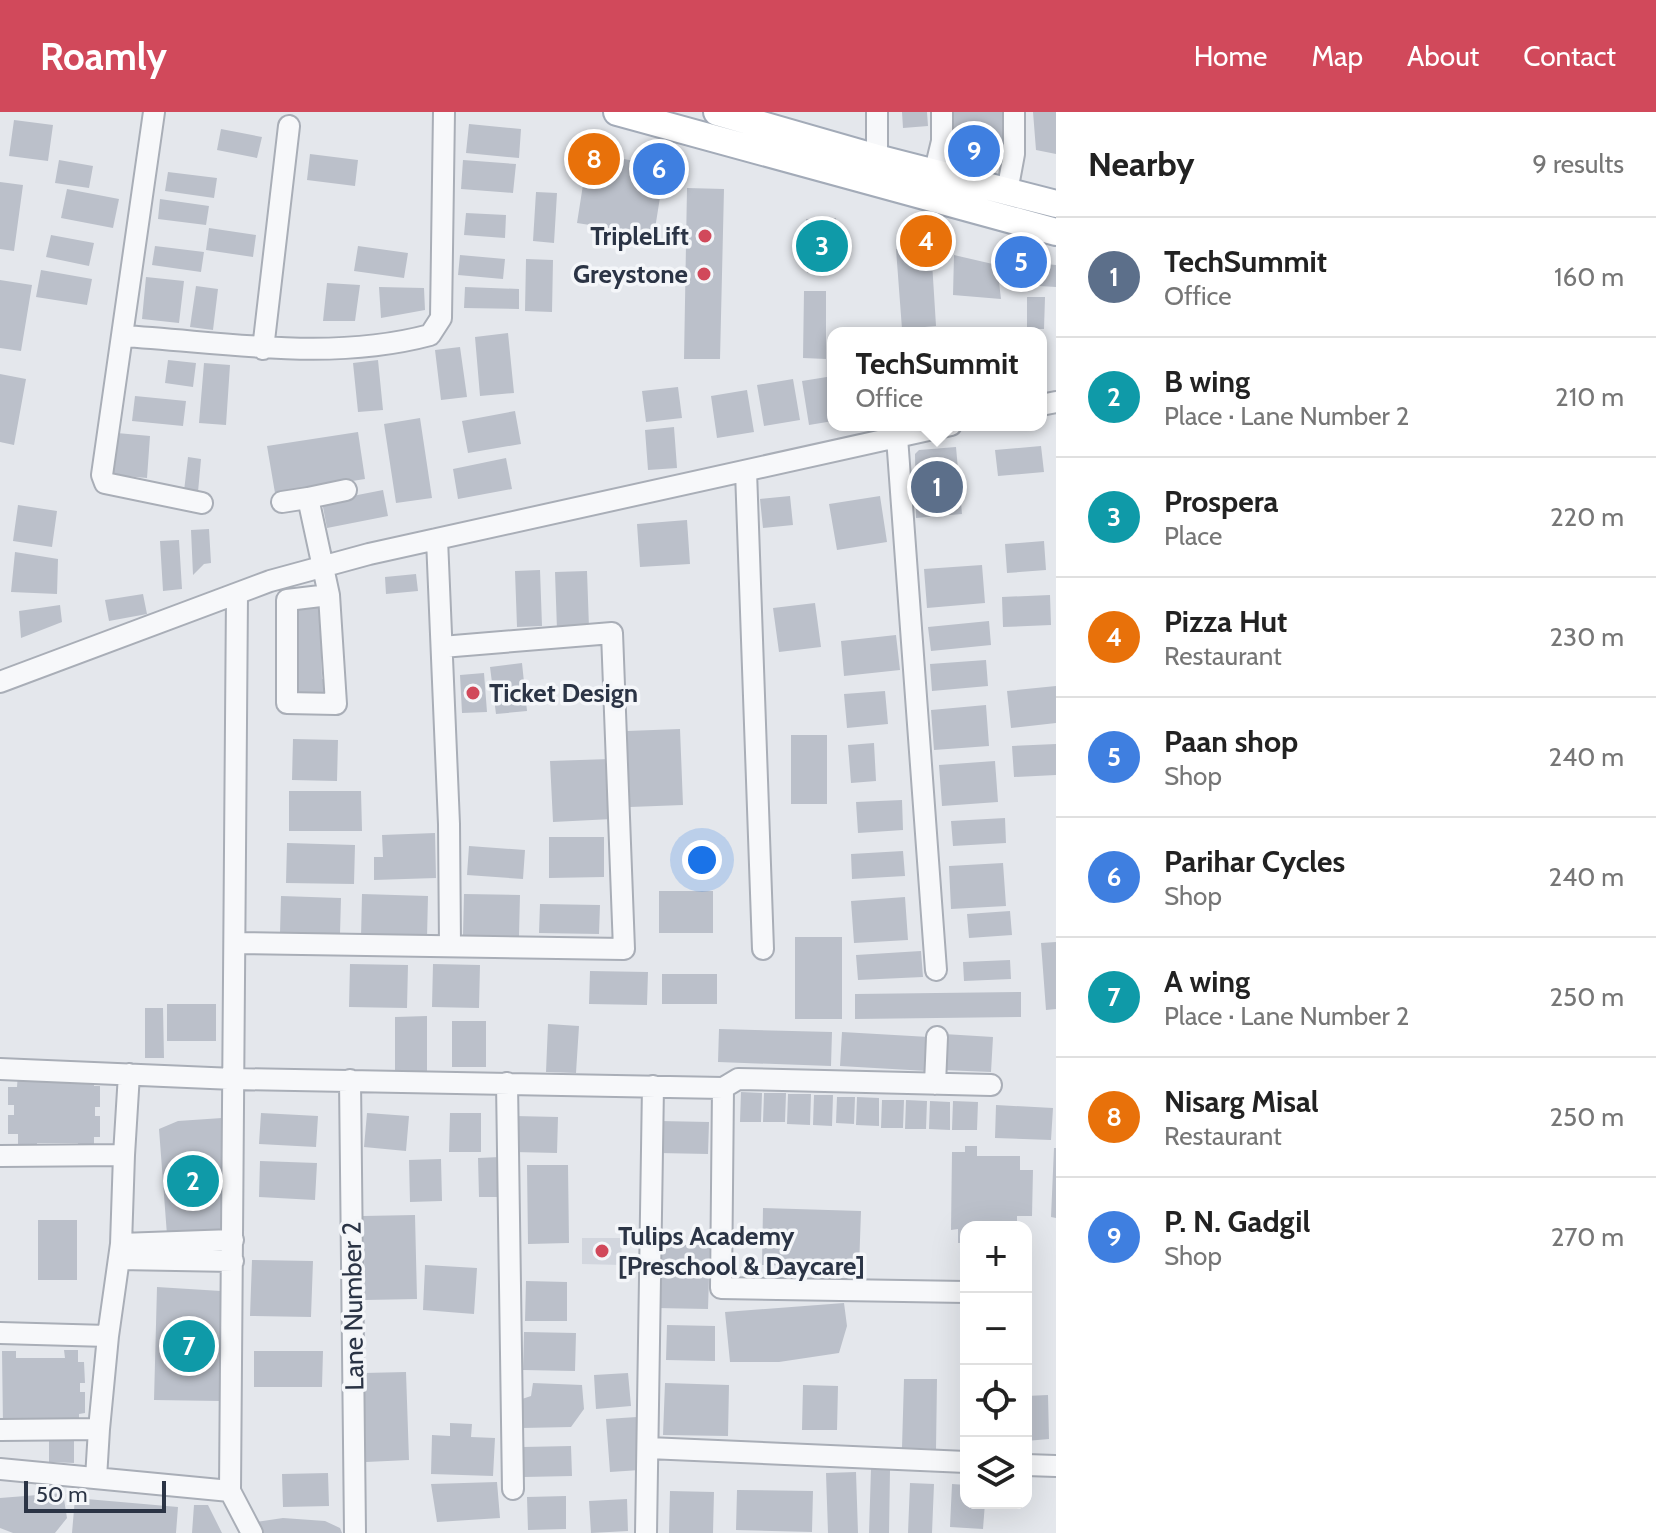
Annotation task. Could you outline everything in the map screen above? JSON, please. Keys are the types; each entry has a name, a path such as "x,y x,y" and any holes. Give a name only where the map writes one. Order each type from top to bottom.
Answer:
{"main road":[{"path":"617,112 1056,232"},
{"path":"717,112 934,174 1056,204"}],"street":[{"path":"154,112 102,475 105,483 202,503"},
{"path":"122,336 263,349 336,349 404,342 430,335 441,318 444,112"},
{"path":"877,112 877,158"},
{"path":"934,174 942,141 942,112"},
{"path":"1007,192 1014,154 1014,112"},
{"path":"263,349 289,126"},
{"path":"0,682 270,581 437,539 924,431"},
{"path":"897,437 936,970"},
{"path":"746,471 763,949"},
{"path":"282,502 346,490"},
{"path":"308,498 329,595 336,704 287,703 287,600 329,595"},
{"path":"437,539 450,946"},
{"path":"237,595 230,1491 252,1533"},
{"path":"236,943 624,949 612,633 442,647"},
{"path":"935,1084 937,1037"},
{"path":"0,1069 234,1079 723,1088 738,1079 991,1085"},
{"path":"96,1478 108,1336 120,1251 129,1074"},
{"name":"Lane Number 2","path":"350,1080 355,1533"},
{"path":"507,1083 513,1489"},
{"path":"646,1533 653,1086"},
{"path":"723,1088 721,1288 960,1292"},
{"path":"0,1156 124,1155"},
{"path":"120,1251 233,1240"},
{"path":"120,1251 233,1261"},
{"path":"0,1333 108,1336"},
{"path":"0,1430 99,1429"},
{"path":"648,1448 960,1462"},
{"path":"1032,1465 1056,1466"},
{"path":"0,1469 230,1491"}],"shaded area":[{"name":"Tulips Academy [Preschool & Daycare]","path":"582,1238 622,1238 621,1265 582,1264"}],"building":[{"path":"902,112 927,112 928,126 903,128"},
{"path":"950,112 1008,112 1007,157 949,155"},
{"path":"1033,112 1056,112 1056,154 1036,150"},
{"path":"14,120 53,125 48,161 9,156"},
{"path":"469,124 521,129 519,158 466,153"},
{"path":"221,129 262,137 257,158 217,150"},
{"path":"588,153 665,166 654,235 577,223"},
{"path":"310,154 358,160 355,186 307,180"},
{"path":"59,160 93,166 89,188 55,183"},
{"path":"463,160 516,164 513,193 461,189"},
{"path":"168,172 217,178 214,198 165,191"},
{"path":"0,182 23,185 14,251 0,249"},
{"name":"Greystone","path":"687,188 724,189 720,359 684,359"},
{"path":"67,189 119,199 113,228 61,218"},
{"path":"536,192 557,193 554,243 533,241"},
{"path":"160,199 209,206 206,225 158,219"},
{"path":"466,213 506,215 505,238 464,235"},
{"path":"836,218 837,272 807,273 806,219"},
{"path":"209,228 256,235 253,257 206,250"},
{"path":"51,235 94,243 89,266 46,257"},
{"path":"155,246 204,252 201,272 152,265"},
{"path":"358,246 408,253 404,278 354,271"},
{"path":"931,246 936,326 902,327 896,249"},
{"path":"460,255 505,259 503,279 458,275"},
{"path":"954,255 997,265 1001,299 953,295"},
{"path":"526,259 553,260 552,312 525,311"},
{"path":"1023,262 1056,265 1056,287 1022,285"},
{"path":"41,270 92,279 87,305 36,297"},
{"path":"146,277 184,281 179,323 142,319"},
{"path":"0,280 32,285 21,351 0,348"},
{"path":"327,283 360,285 355,321 323,321"},
{"path":"196,286 218,289 213,330 190,327"},
{"path":"379,287 424,288 425,310 381,318"},
{"path":"465,287 519,289 519,309 464,308"},
{"path":"804,291 826,291 826,359 803,358"},
{"path":"1027,297 1045,297 1044,327 1027,327"},
{"path":"508,333 514,393 480,396 475,337"},
{"path":"460,347 467,397 441,400 435,350"},
{"path":"168,360 196,363 193,387 165,383"},
{"path":"378,360 383,410 358,412 353,363"},
{"path":"204,363 230,365 226,425 199,423"},
{"path":"0,374 26,379 14,445 0,442"},
{"path":"827,377 827,422 809,425 802,381"},
{"path":"793,379 800,420 764,426 757,385"},
{"path":"678,387 682,418 646,422 642,391"},
{"path":"747,390 754,432 717,438 711,396"},
{"path":"135,396 186,401 183,426 132,421"},
{"path":"515,411 521,444 468,453 462,421"},
{"path":"420,418 432,498 396,503 384,424"},
{"path":"674,427 677,468 648,470 645,430"},
{"path":"358,432 365,479 275,493 267,446"},
{"path":"117,433 150,436 147,478 113,475"},
{"path":"1041,446 1044,472 998,476 995,450"},
{"path":"956,447 962,514 916,518 915,454 919,450"},
{"path":"188,457 201,459 198,492 184,491"},
{"path":"506,458 512,489 458,499 453,469"},
{"path":"383,490 388,516 327,528 322,502"},
{"path":"790,496 793,525 763,528 760,499"},
{"path":"880,496 887,542 837,550 829,504"},
{"path":"18,505 57,511 52,547 13,541"},
{"path":"687,520 690,564 640,567 637,524"},
{"path":"209,529 211,563 204,564 193,575 191,530"},
{"path":"179,540 182,589 163,591 160,541"},
{"path":"1044,541 1046,570 1007,573 1005,544"},
{"path":"15,552 58,559 57,594 11,592"},
{"path":"982,565 985,603 927,608 924,569"},
{"path":"540,570 542,626 517,627 515,571"},
{"path":"587,571 589,628 557,630 555,572"},
{"path":"416,574 418,591 386,594 385,577"},
{"path":"143,594 147,614 109,621 105,600"},
{"path":"1050,595 1051,625 1003,627 1002,597"},
{"path":"326,599 327,617 320,618 322,679 329,679 330,700 294,701 290,604"},
{"path":"815,603 821,647 779,652 773,608"},
{"path":"60,605 62,622 21,638 19,611"},
{"path":"989,621 991,645 931,651 928,627"},
{"path":"896,635 900,670 844,676 841,641"},
{"path":"986,660 988,686 932,691 930,664"},
{"path":"522,663 527,711 496,714 490,667"},
{"name":"Ticket Design","path":"484,673 487,712 462,713 460,675"},
{"path":"1056,686 1056,723 1011,728 1007,691"},
{"path":"885,691 888,724 847,728 844,694"},
{"path":"986,705 989,746 934,750 931,710"},
{"path":"680,729 683,805 630,807 627,731"},
{"path":"791,735 827,735 827,804 791,804"},
{"path":"293,739 338,740 337,781 292,780"},
{"path":"874,743 876,781 851,783 848,745"},
{"path":"1056,744 1056,775 1014,777 1012,746"},
{"path":"610,759 612,819 553,822 550,761"},
{"path":"995,761 998,802 942,806 939,765"},
{"path":"289,791 361,791 362,831 289,831"},
{"path":"902,800 903,830 858,833 856,802"},
{"path":"1005,818 1006,843 953,846 951,821"},
{"path":"435,833 436,878 374,880 374,857 383,857 382,835"},
{"path":"549,837 604,837 604,877 549,878"},
{"path":"287,843 355,845 354,884 286,883"},
{"path":"469,846 525,850 523,879 467,875"},
{"path":"903,851 905,876 852,879 851,854"},
{"path":"1003,863 1006,906 951,909 949,866"},
{"path":"659,891 713,891 713,933 659,933"},
{"path":"362,894 428,896 427,938 361,937"},
{"path":"464,894 520,895 519,936 463,935"},
{"path":"281,896 341,898 340,934 280,933"},
{"path":"905,897 908,940 854,943 851,901"},
{"path":"540,904 600,905 599,934 539,933"},
{"path":"1010,911 1012,935 969,938 967,914"},
{"path":"795,937 842,937 842,1019 795,1019"},
{"path":"1056,942 1056,1009 1046,1010 1041,943"},
{"path":"921,951 923,977 858,980 856,955"},
{"path":"1010,960 1011,979 964,981 963,962"},
{"path":"350,964 408,965 407,1008 349,1007"},
{"path":"433,964 480,965 479,1008 432,1007"},
{"path":"590,971 648,972 647,1005 589,1004"},
{"path":"662,974 717,974 717,1004 662,1004"},
{"path":"1021,992 1021,1017 855,1019 855,994"},
{"path":"167,1004 216,1004 216,1041 167,1041"},
{"path":"145,1008 163,1008 164,1058 145,1058"},
{"path":"427,1016 427,1072 395,1072 395,1017"},
{"path":"452,1021 486,1021 486,1067 452,1067"},
{"path":"548,1024 579,1026 576,1073 546,1072"},
{"path":"719,1029 832,1032 831,1066 718,1062"},
{"path":"842,1032 929,1037 927,1071 840,1066"},
{"path":"944,1034 993,1037 991,1072 943,1070"},
{"path":"18,1073 32,1073 32,1081 80,1081 94,1073 94,1086 100,1086 100,1107 95,1107 95,1116 100,1116 100,1137 94,1137 94,1148 78,1148 78,1143 37,1143 37,1148 18,1148 18,1134 8,1134 8,1115 14,1115 14,1105 8,1105 8,1087 17,1087"},
{"path":"741,1092 762,1093 761,1122 740,1122"},
{"path":"764,1093 786,1093 785,1122 763,1122"},
{"path":"788,1094 811,1094 810,1125 787,1124"},
{"path":"814,1095 833,1095 832,1126 813,1125"},
{"path":"837,1097 855,1097 854,1124 836,1123"},
{"path":"857,1097 879,1098 879,1126 856,1125"},
{"path":"882,1100 904,1100 903,1128 881,1128"},
{"path":"906,1100 927,1101 926,1129 905,1129"},
{"path":"930,1101 950,1102 950,1130 929,1129"},
{"path":"953,1101 978,1102 977,1130 952,1130"},
{"path":"996,1105 1053,1108 1051,1140 995,1138"},
{"path":"261,1113 318,1116 316,1147 259,1144"},
{"path":"367,1113 409,1116 406,1151 364,1147"},
{"path":"450,1113 481,1113 481,1152 449,1152"},
{"path":"515,1116 558,1117 557,1153 514,1152"},
{"path":"222,1118 224,1234 167,1235 159,1129 178,1121"},
{"path":"660,1121 709,1122 708,1154 659,1153"},
{"path":"965,1146 977,1146 977,1156 1020,1156 1020,1170 1033,1170 1032,1216 1017,1216 1017,1221 960,1221 958,1243 958,1229 951,1230 952,1152 965,1152"},
{"path":"1056,1148 1056,1218 1051,1217"},
{"path":"500,1157 501,1197 479,1197 478,1158"},
{"path":"441,1159 442,1201 410,1202 409,1160"},
{"path":"260,1161 317,1163 315,1200 259,1197"},
{"path":"527,1165 568,1165 569,1243 528,1244"},
{"path":"763,1208 861,1211 859,1268 762,1265"},
{"path":"415,1215 417,1299 365,1300 363,1216"},
{"path":"38,1220 77,1220 77,1280 38,1280"},
{"path":"657,1245 710,1245 708,1309 656,1308"},
{"path":"252,1260 313,1261 311,1317 250,1316"},
{"path":"425,1265 477,1268 474,1314 423,1310"},
{"path":"526,1281 567,1282 567,1321 525,1321"},
{"path":"157,1287 221,1291 222,1401 154,1400"},
{"path":"844,1303 847,1326 839,1353 779,1362 730,1362 725,1312"},
{"path":"667,1325 715,1326 715,1361 666,1360"},
{"path":"524,1332 576,1333 575,1371 523,1370"},
{"path":"64,1350 78,1350 78,1362 84,1362 85,1383 80,1383 80,1392 85,1392 85,1413 79,1414 79,1424 3,1426 2,1351 16,1351 16,1358 65,1358"},
{"path":"254,1351 323,1351 322,1387 254,1387"},
{"path":"406,1372 409,1460 366,1462 364,1373"},
{"path":"628,1373 631,1406 596,1409 594,1375"},
{"path":"904,1379 937,1379 936,1449 902,1448"},
{"path":"533,1383 582,1385 584,1409 571,1427 522,1428 516,1401 531,1396"},
{"path":"665,1383 729,1385 728,1436 663,1435"},
{"path":"803,1385 838,1386 837,1430 802,1430"},
{"path":"1048,1395 1049,1439 1032,1440 1032,1396"},
{"path":"637,1417 640,1470 610,1472 606,1419"},
{"path":"450,1423 472,1424 471,1437 495,1438 493,1476 431,1474 432,1435 450,1436"},
{"path":"49,1438 74,1439 74,1463 49,1462"},
{"path":"571,1446 572,1476 524,1477 523,1447"},
{"path":"871,1469 890,1470 889,1533 869,1533"},
{"path":"856,1472 858,1533 828,1533 826,1473"},
{"path":"328,1473 329,1506 283,1507 282,1474"},
{"path":"497,1482 500,1518 437,1522 431,1484"},
{"path":"910,1483 934,1484 932,1533 908,1533"},
{"path":"952,1484 960,1485 960,1509 985,1509 983,1529 950,1527"},
{"path":"737,1490 813,1491 812,1532 736,1530"},
{"path":"670,1491 714,1492 713,1533 669,1533"},
{"path":"63,1493 67,1518 55,1533 13,1533 0,1528 0,1498"},
{"path":"566,1496 566,1529 528,1530 527,1497"},
{"path":"75,1498 178,1507 176,1533 72,1533"},
{"path":"627,1499 628,1531 591,1533 589,1501"},
{"path":"194,1505 208,1505 222,1533 192,1533"},
{"path":"283,1518 325,1521 340,1528 342,1533 258,1533 256,1522"}],"place":[{"name":"P. N. Gadgil","path":"974,151"},
{"name":"Nisarg Misal","path":"594,159"},
{"name":"Parihar Cycles","path":"659,169"},
{"name":"TripleLift","path":"705,236"},
{"name":"Pizza Hut","path":"926,241"},
{"name":"Prospera","path":"822,246"},
{"name":"Paan shop","path":"1021,262"},
{"name":"Greystone","path":"704,274"},
{"name":"TechSummit","path":"937,487"},
{"name":"Ticket Design","path":"473,693"},
{"name":"B wing","path":"193,1181"},
{"name":"Tulips Academy [Preschool & Daycare]","path":"602,1251"},
{"name":"A wing","path":"189,1346"}]}
